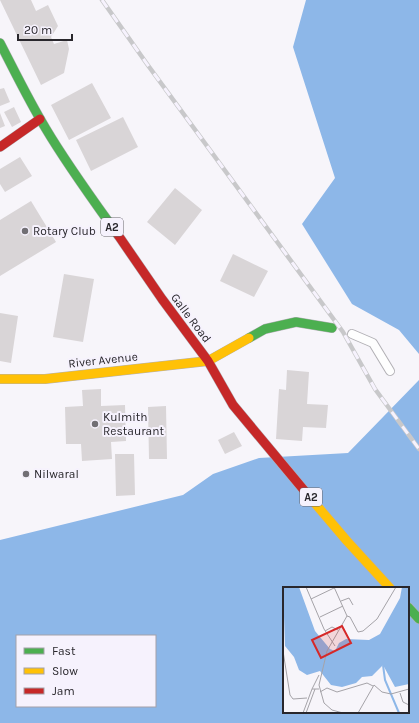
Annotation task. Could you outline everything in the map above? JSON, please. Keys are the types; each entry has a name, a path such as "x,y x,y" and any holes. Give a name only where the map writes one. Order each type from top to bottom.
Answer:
{"main road":[{"name":"Galle Road","path":"0,43 40,119 79,181 125,244 162,299 208,361 233,405 347,541 389,587"},
{"path":"0,147 40,119"},
{"path":"208,361 265,329 296,322 332,328"},
{"name":"River Avenue","path":"0,379 45,378 208,361"},
{"path":"409,608 419,619"}],"lane":[{"path":"352,334 373,343 390,371"}],"water":[{"path":"306,0 419,0 419,354 399,330 352,304 302,224 335,178 293,47"},
{"path":"419,380 419,723 0,723 0,540 183,495 213,474 259,458 348,453"}],"building":[{"path":"0,0 31,0 36,11 48,5 58,26 51,37 54,44 67,40 69,49 64,73 41,85"},
{"path":"92,83 111,118 69,140 51,105"},
{"path":"4,88 10,102 0,106 0,89"},
{"path":"14,107 21,122 12,127 4,112"},
{"path":"0,113 5,126 0,128"},
{"path":"123,117 138,147 91,171 76,140"},
{"path":"20,157 32,176 5,192 0,184 0,169"},
{"path":"175,188 202,210 175,245 147,222"},
{"name":"Rotary Club","path":"31,201 56,242 0,276 0,220"},
{"path":"233,254 268,271 254,297 220,281"},
{"path":"64,274 94,279 83,342 53,337"},
{"path":"0,313 18,316 11,363 0,361"},
{"path":"287,370 309,372 307,404 328,405 326,428 303,427 302,441 276,439 279,389 286,390"},
{"name":"Kulmith Restaurant","path":"101,389 101,406 125,405 126,441 111,442 112,459 82,461 81,444 66,444 65,407 83,406 82,390"},
{"path":"166,406 167,459 149,459 148,407"},
{"path":"234,432 242,446 225,454 218,440"},
{"path":"115,454 134,454 135,495 116,496"}],"railway":[{"path":"102,0 343,332 375,389 419,449"}],"traffic: fast":[{"path":"0,43 54,143 118,235"},
{"path":"249,338 265,329 296,322 332,328"},
{"path":"409,608 419,619"}],"traffic: slow":[{"path":"0,379 45,379 208,361 249,338"},
{"path":"313,501 389,587"}],"traffic: jam":[{"path":"0,147 40,119"},
{"path":"118,235 162,299 208,361 233,405 313,501"}],"place":[{"name":"Rotary Club","path":"25,231"},
{"name":"Kulmith Restaurant","path":"95,424"},
{"name":"Nilwaral","path":"26,474"}]}
